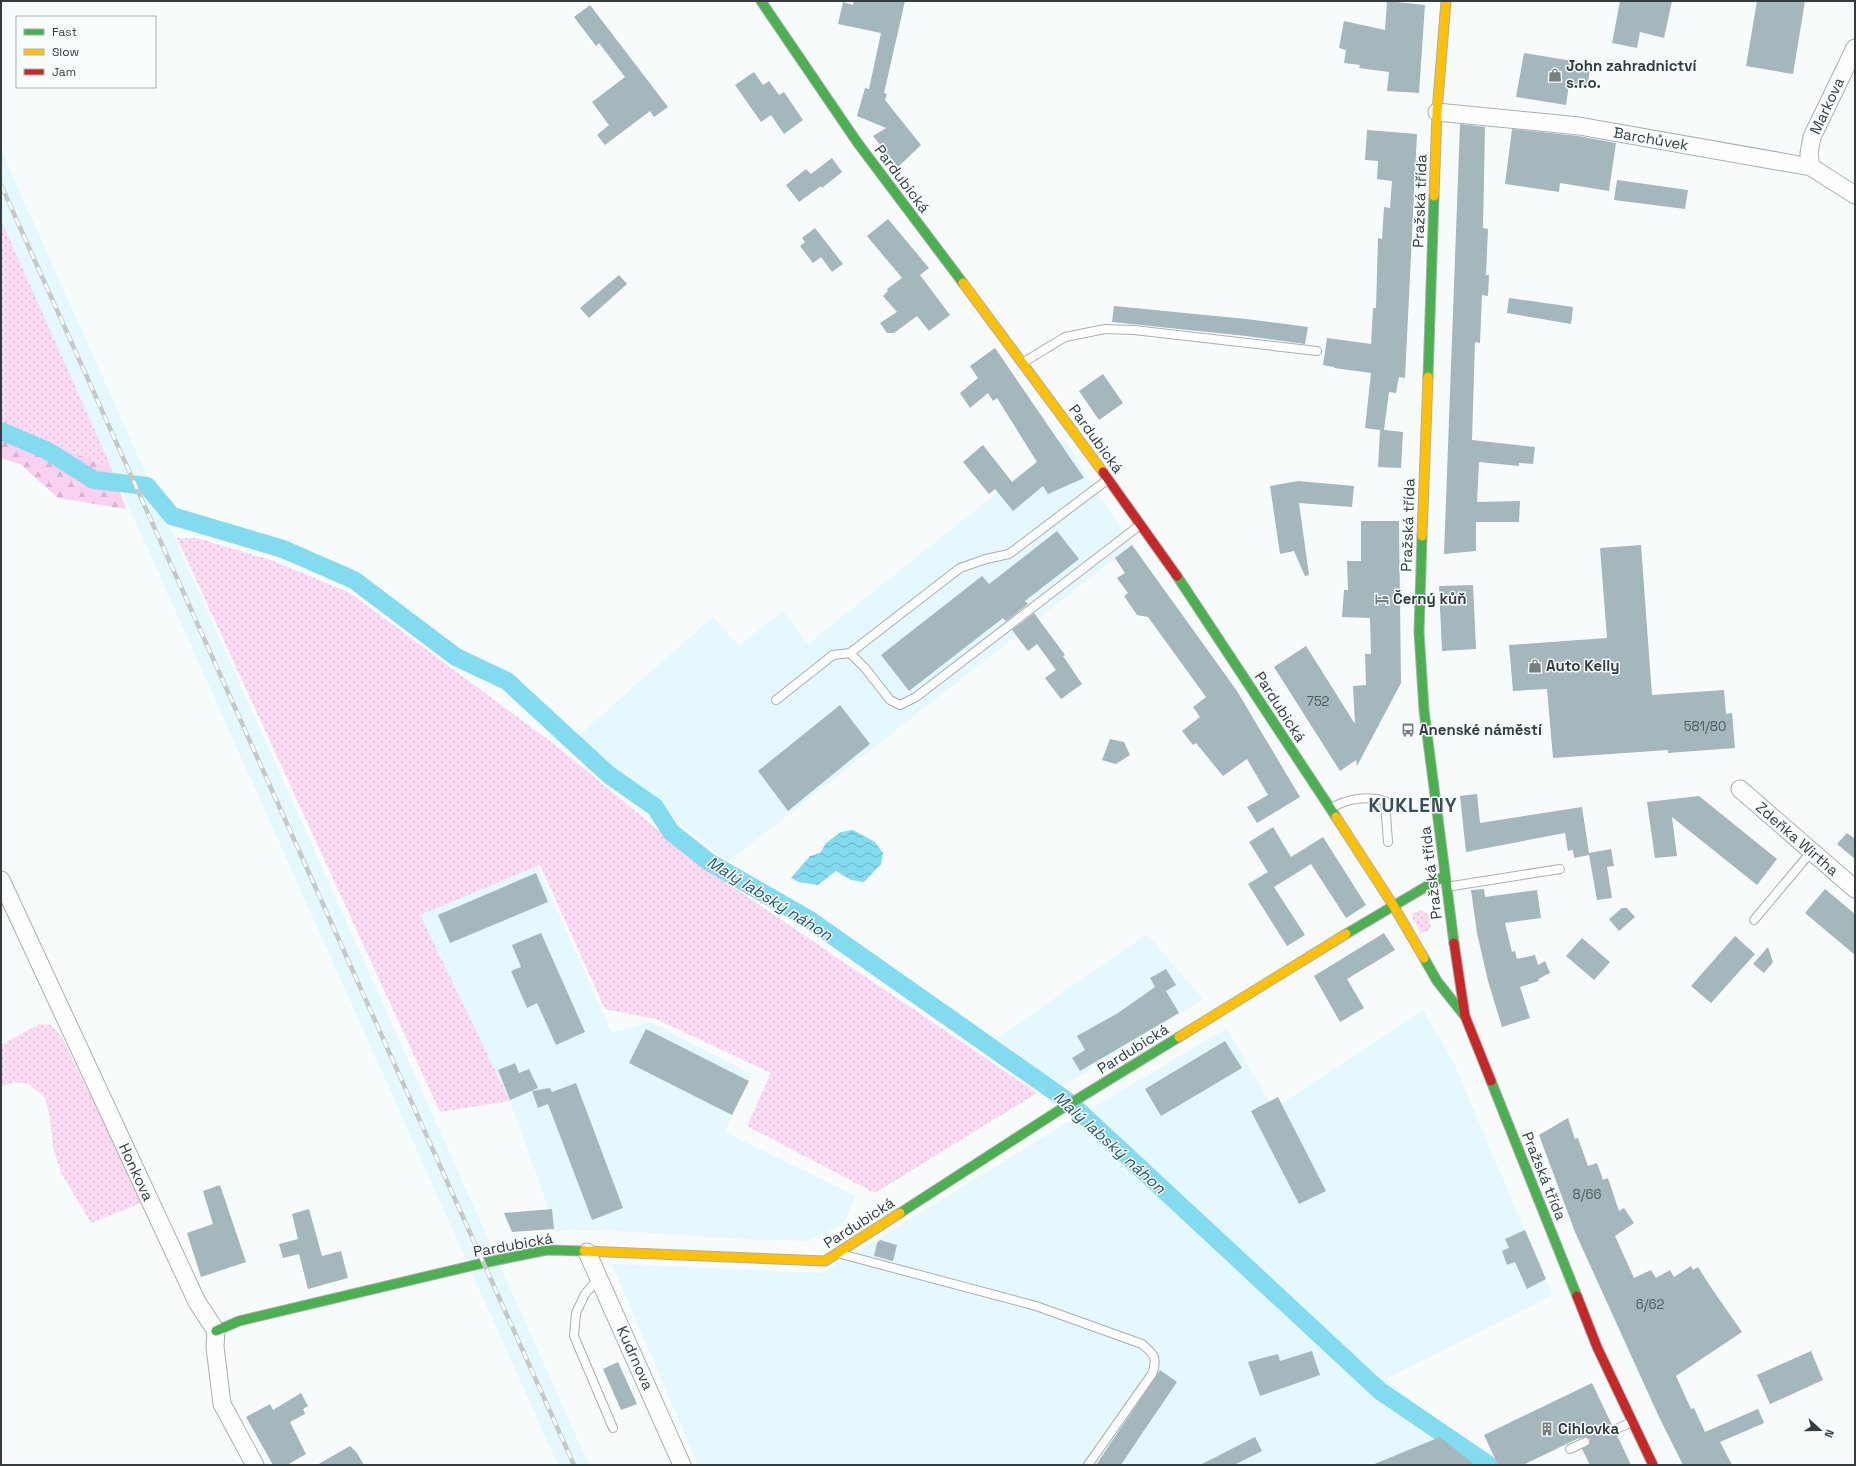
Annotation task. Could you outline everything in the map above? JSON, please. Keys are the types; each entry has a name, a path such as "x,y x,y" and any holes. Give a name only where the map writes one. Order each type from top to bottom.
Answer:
{"street":[{"name":"Pardubická","path":"760,1 857,142 1023,363 1141,525 1393,905 1437,981 1465,1016"},
{"name":"Pražská třída","path":"1446,1 1437,112 1419,632 1424,710 1439,824 1444,876 1465,1016 1597,1347 1653,1465"},
{"name":"Markova","path":"1811,167 1809,153 1812,137 1855,48"},
{"name":"Barchůvek","path":"1437,112 1579,126 1811,167 1855,195"},
{"name":"Zdeňka Wirtha","path":"1740,789 1855,889"},
{"name":"Pardubická","path":"216,1331 239,1321 483,1263 547,1250 825,1261 1058,1111 1393,905 1444,876"},
{"name":"Honkova","path":"1,880 197,1302 216,1331"},
{"name":"Kudrnova","path":"587,1252 682,1465"},
{"path":"216,1331 215,1347 222,1404 255,1465"}],"lane":[{"path":"1023,363 1065,337 1105,328 1317,351"},
{"path":"776,700 833,655 850,653 960,568 986,559 1009,554 1108,480"},
{"path":"850,653 865,668 890,700 900,705 916,697 1141,525"},
{"path":"1330,809 1343,801 1374,797 1385,801 1388,842"},
{"path":"1754,920 1811,852"},
{"path":"1446,887 1560,869"},
{"path":"837,1253 1036,1306 1142,1344 1152,1353 1156,1363 1152,1374 1088,1465"},
{"path":"599,1278 585,1294 576,1313 574,1336 613,1428"},
{"path":"1614,1430 1632,1421"},
{"path":"1570,1449 1585,1442"}],"shaded area":[{"path":"1,150 589,1465 558,1465 112,469 1,220"},
{"path":"1,220 112,469 1,421"},
{"path":"1064,439 1132,545 728,862 643,794 577,737 713,617 739,646 783,611 808,644"},
{"path":"177,538 197,538 271,560 350,593 554,744 702,866 1037,1093 875,1193 747,1126 771,1073 656,1019 605,1009 540,865 420,915 510,1101 440,1112"},
{"path":"535,867 538,868 612,1033 651,1022 751,1074 725,1132 855,1196 844,1224 807,1241 741,1239 604,1230 554,1231 549,1210 510,1101 419,915"},
{"path":"1421,910 1428,914 1431,927 1428,931 1421,933 1412,917 1414,913"},
{"path":"1147,934 1203,999 1060,1088 998,1038"},
{"path":"1423,1010 1453,1061 1552,1295 1386,1379 1489,1465 698,1465 612,1264 822,1273 1042,1138 1227,1028 1273,1109"},
{"path":"40,1024 51,1025 62,1038 108,1131 141,1203 91,1223 61,1173 53,1146 50,1118 45,1098 29,1084 14,1082 1,1087 1,1045"}],"green space":[{"path":"1,421 112,469 126,509 58,498 20,464 1,458"}],"water":[{"path":"853,830 875,842 883,853 881,864 864,882 851,880 836,871 818,885 799,882 791,878 810,856 820,853 826,843 841,832"}],"building":[{"path":"854,1 905,1 884,93 887,94 885,100 921,145 898,167 873,136 886,128 857,116 865,88 869,89 881,33 838,24 843,2 853,5"},
{"path":"1387,1 1425,5 1419,93 1387,91 1389,72 1359,68 1360,65 1344,63 1346,50 1339,48 1344,21 1385,30"},
{"path":"1620,1 1672,1 1664,38 1640,32 1637,48 1612,43"},
{"path":"1757,1 1805,1 1793,74 1746,66"},
{"path":"590,5 668,107 654,117 650,111 605,145 597,135 609,125 592,102 625,77 599,43 596,46 574,17"},
{"name":"John zahradnictví s.r.o.","path":"1524,53 1591,64 1587,88 1569,85 1566,105 1516,97"},
{"path":"754,72 763,85 769,81 779,95 784,92 803,120 784,134 771,115 761,122 735,85"},
{"path":"1460,124 1485,127 1483,228 1488,229 1486,275 1489,275 1488,296 1482,295 1480,343 1475,342 1472,440 1535,447 1533,464 1519,463 1519,466 1479,462 1477,502 1520,501 1519,522 1476,522 1476,551 1444,554"},
{"path":"1512,129 1578,136 1616,143 1609,191 1560,183 1559,192 1505,184"},
{"path":"1367,130 1417,134 1405,378 1399,377 1396,393 1389,392 1384,430 1403,432 1401,468 1378,467 1380,430 1365,428 1371,373 1323,365 1327,338 1371,344 1373,308 1376,308 1378,238 1382,239 1384,207 1390,208 1392,181 1377,179 1378,161 1365,160"},
{"path":"832,158 842,172 822,188 821,186 799,202 786,185 806,169 811,174"},
{"path":"1617,180 1688,190 1685,209 1614,200"},
{"path":"888,219 929,268 920,275 950,315 929,331 917,316 894,333 887,333 880,323 897,312 883,296 888,291 887,289 902,278 867,236"},
{"path":"815,228 843,264 832,272 821,257 813,263 800,246 805,242 802,238"},
{"path":"619,275 627,284 589,318 580,308"},
{"path":"1509,298 1573,307 1571,324 1507,313"},
{"path":"1114,306 1246,319 1308,327 1305,344 1246,336 1112,322"},
{"path":"995,348 1084,478 1048,494 1043,486 1013,511 995,489 989,494 963,462 983,445 1012,482 1037,462 997,398 993,401 988,393 970,408 960,393 978,378 970,366"},
{"path":"1103,374 1123,403 1099,420 1079,391"},
{"path":"1298,481 1354,486 1352,507 1299,503 1309,575 1305,576 1294,551 1280,554 1270,486"},
{"path":"1361,521 1399,521 1401,683 1357,766 1356,760 1340,771 1274,667 1306,646 1355,724 1353,686 1366,685 1365,654 1371,654 1370,618 1342,617 1344,590 1348,590 1347,561 1361,561"},
{"path":"1057,531 1079,559 1025,601 1028,604 1006,621 1003,618 909,691 881,655 982,576 989,584"},
{"path":"1132,545 1237,691 1300,797 1257,823 1247,807 1268,795 1247,759 1223,776 1196,743 1193,745 1182,731 1200,717 1193,707 1206,697 1148,617 1137,615 1124,596 1128,593 1117,578 1125,573 1115,558"},
{"path":"1641,545 1652,695 1724,690 1726,714 1732,713 1735,748 1668,753 1668,750 1553,758 1547,689 1513,691 1509,645 1607,638 1600,548"},
{"path":"1473,585 1476,649 1442,651 1439,586"},
{"path":"1034,613 1065,655 1063,656 1082,684 1061,699 1045,678 1056,670 1037,644 1028,651 1012,630"},
{"path":"840,705 870,744 788,811 758,771"},
{"path":"1110,739 1124,742 1130,755 1116,764 1102,760"},
{"path":"1477,794 1480,823 1582,807 1589,853 1611,849 1614,866 1607,867 1612,898 1597,900 1589,855 1574,858 1573,850 1568,851 1565,833 1466,852 1460,796"},
{"path":"1699,796 1777,859 1757,885 1672,817 1677,856 1655,858 1647,802"},
{"path":"1273,827 1291,857 1323,837 1366,905 1346,918 1311,864 1274,887 1305,935 1287,946 1248,884 1268,872 1249,842"},
{"path":"1847,833 1855,839 1855,859 1837,844"},
{"path":"536,873 548,902 450,943 438,915"},
{"path":"1484,889 1485,897 1537,890 1541,918 1505,923 1512,952 1515,951 1517,959 1535,955 1538,965 1545,961 1550,973 1538,979 1539,981 1520,987 1530,1018 1502,1027 1488,981 1477,933 1471,890"},
{"path":"1825,889 1855,914 1855,955 1805,913"},
{"path":"1622,908 1627,908 1635,917 1619,931 1609,919"},
{"path":"541,933 585,1032 556,1045 537,1003 527,1008 511,971 521,967 512,945"},
{"path":"1384,933 1395,950 1347,979 1364,1008 1340,1022 1314,976"},
{"path":"1735,936 1755,954 1711,1003 1691,986"},
{"path":"1582,938 1610,962 1594,980 1566,956"},
{"path":"1768,947 1773,962 1764,973 1753,964"},
{"path":"1166,969 1176,985 1166,991 1179,1013 1080,1071 1072,1058 1085,1050 1077,1036 1118,1013 1155,987 1150,978"},
{"path":"646,1029 749,1081 732,1115 629,1063"},
{"path":"1225,1041 1242,1068 1161,1116 1145,1089"},
{"path":"515,1063 519,1073 529,1069 538,1088 510,1100 498,1070"},
{"path":"576,1083 623,1208 592,1220 548,1104 538,1108 532,1091 550,1088 552,1092"},
{"path":"1278,1097 1326,1191 1299,1204 1251,1111"},
{"path":"1568,1118 1575,1139 1578,1138 1588,1166 1597,1163 1603,1180 1608,1178 1619,1211 1624,1208 1634,1223 1615,1236 1634,1278 1651,1270 1656,1278 1670,1270 1674,1277 1691,1266 1693,1270 1698,1267 1742,1332 1676,1376 1691,1409 1694,1408 1705,1432 1758,1409 1764,1423 1720,1442 1732,1465 1683,1465 1659,1417 1575,1232 1539,1135"},
{"path":"220,1185 246,1262 201,1277 187,1233 213,1224 203,1191"},
{"path":"309,1209 322,1256 341,1251 348,1278 308,1289 299,1254 283,1258 279,1244 298,1239 292,1214"},
{"path":"552,1209 554,1229 512,1232 504,1213"},
{"path":"1525,1230 1546,1279 1527,1289 1515,1262 1507,1265 1502,1251 1509,1248 1505,1239"},
{"path":"880,1240 897,1245 893,1261 874,1256 877,1243"},
{"path":"1312,1351 1320,1375 1260,1396 1248,1362 1278,1354 1280,1361"},
{"path":"1811,1351 1823,1380 1770,1404 1757,1375"},
{"path":"618,1362 637,1404 621,1410 603,1369"},
{"path":"1160,1370 1177,1382 1121,1465 1096,1465"},
{"name":"Cihlovka","path":"1592,1383 1612,1425 1609,1429 1609,1433 1617,1435 1631,1465 1590,1465 1582,1449 1590,1443 1590,1439 1585,1437 1577,1439 1523,1465 1498,1465 1484,1435"},
{"path":"301,1393 308,1406 303,1409 305,1414 290,1422 306,1454 287,1465 273,1465 246,1417 270,1404 273,1410"},
{"path":"1255,1437 1262,1451 1234,1465 1200,1465"},
{"path":"1440,1437 1475,1465 1372,1465"},
{"path":"350,1446 357,1453 364,1465 317,1465"}],"waterway":[{"name":"Malý labský náhon","path":"1,431 46,450 94,480 147,486 172,516 283,549 354,580 456,657 507,681 609,775 655,807 671,832 709,862 810,920 1069,1102 1380,1391 1489,1465"}],"railway":[{"path":"1,185 574,1465"}],"traffic: fast":[{"path":"761,1 857,142 963,283"},
{"path":"1428,377 1434,196"},
{"path":"1422,536 1419,632 1424,710 1454,943"},
{"path":"1177,576 1336,817"},
{"path":"1346,934 1444,876"},
{"path":"1424,958 1437,981 1464,1015"},
{"path":"900,1213 1058,1111 1179,1037"},
{"path":"1491,1081 1577,1296"},
{"path":"216,1331 239,1321 483,1263 547,1250 584,1251"}],"traffic: slow":[{"path":"1434,196 1437,112 1446,1"},
{"path":"963,283 1103,472"},
{"path":"1422,536 1428,377"},
{"path":"1336,817 1393,905 1424,958"},
{"path":"1179,1037 1346,934"},
{"path":"584,1251 825,1261 900,1213"}],"traffic: jam":[{"path":"1103,472 1177,576"},
{"path":"1454,943 1465,1016 1491,1081"},
{"path":"1577,1296 1597,1347 1653,1465"}],"place":[{"name":"John zahradnictví s.r.o.","path":"1555,75"},
{"name":"Černý kůň","path":"1382,599"},
{"name":"Auto Kelly","path":"1535,666"},
{"name":"Anenské náměstí","path":"1408,730"},
{"name":"Cihlovka","path":"1547,1429"}],"district":[{"name":"KUKLENY","path":"1413,805"}]}
